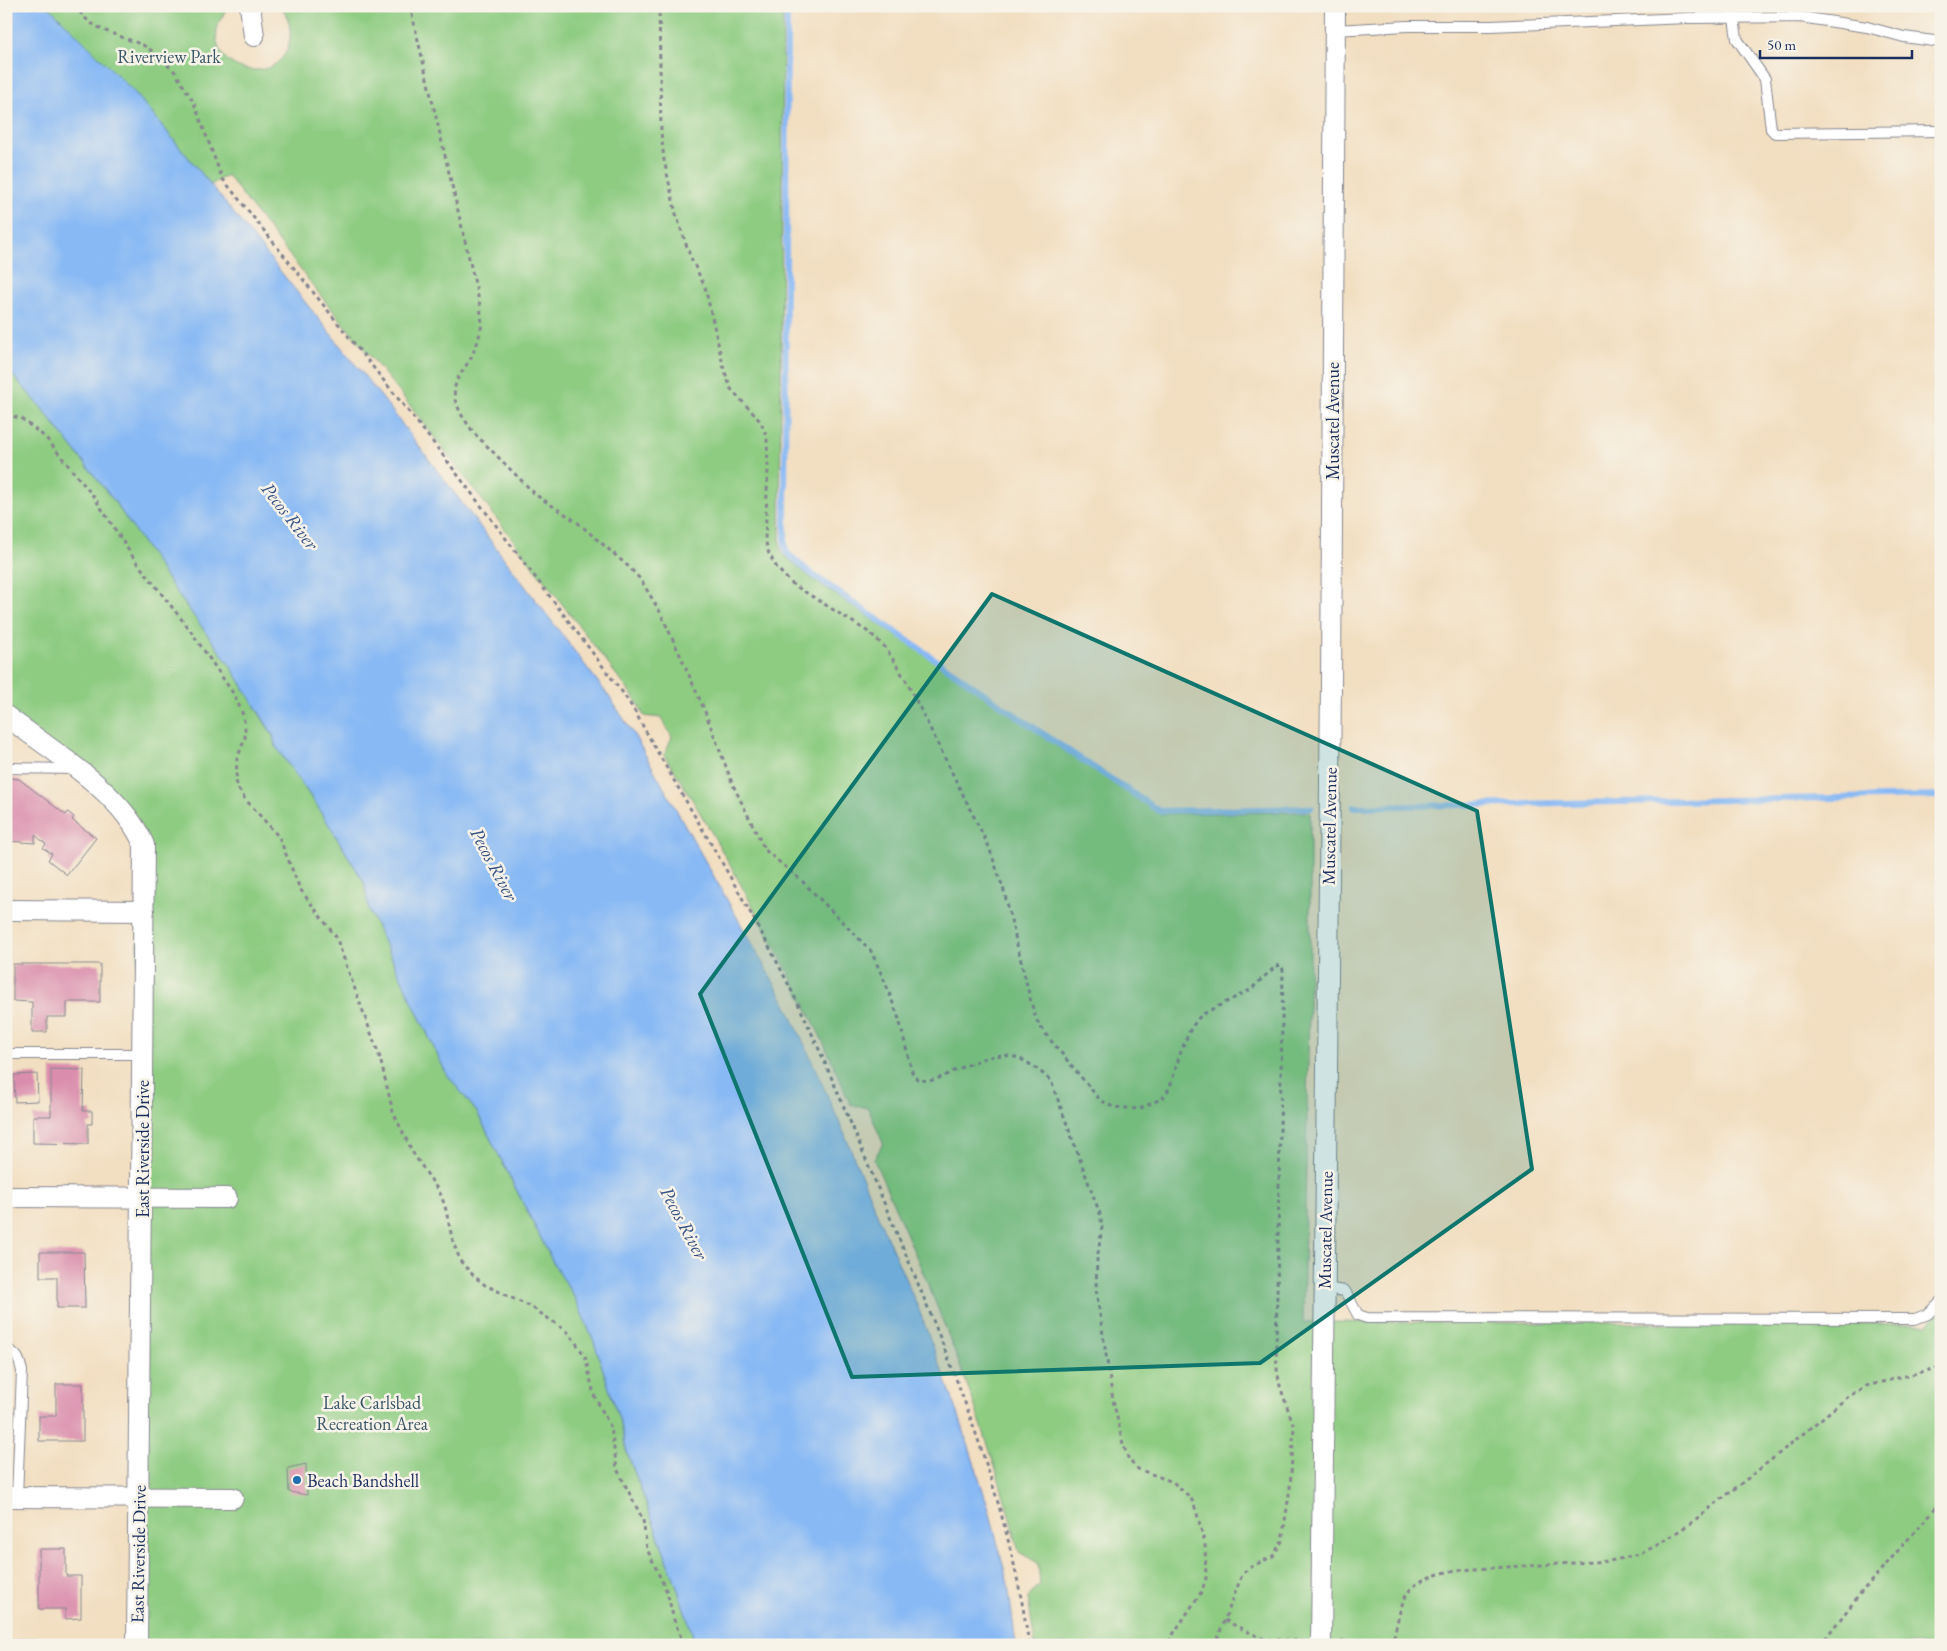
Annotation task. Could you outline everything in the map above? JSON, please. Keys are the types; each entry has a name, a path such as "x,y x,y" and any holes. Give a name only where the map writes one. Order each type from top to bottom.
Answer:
{"street":[{"path":"250,6 254,36"},
{"name":"Muscatel Avenue","path":"1321,1643 1331,686 1335,6"},
{"name":"East Riverside Drive","path":"6,716 77,769 112,799 138,832 144,845 137,1645"},
{"path":"6,910 144,911"},
{"path":"6,1197 227,1198"},
{"path":"12,1497 233,1498"}],"lane":[{"path":"1334,30 1407,26 1491,26 1800,17 1867,27 1904,37 1941,42"},
{"path":"1734,18 1737,39 1765,79 1771,129 1776,133 1941,131"},
{"path":"6,768 77,769"},
{"path":"6,1054 142,1054"},
{"path":"1324,1288 1345,1290 1358,1314 1368,1318 1915,1319 1928,1314 1941,1301"},
{"path":"6,1349 18,1356 22,1371 12,1497"},
{"path":"6,1644 32,1645"}],"path":[{"path":"74,6 96,26 118,37 143,45 155,53 175,72 194,103 222,178 432,441 618,686 634,710 777,964 800,1009 849,1118 940,1334 970,1416 1006,1525 1017,1571 1030,1645"},
{"path":"410,6 480,305 482,324 478,341 454,389 455,400 461,414 479,438 536,495 577,522 629,567 641,580 660,612 681,657 704,709 733,786 765,850 801,880 871,952 899,1019 912,1072 917,1079 926,1082 935,1080 985,1057 1011,1055 1042,1073 1051,1081 1100,1214 1102,1227 1097,1260 1096,1289 1113,1400 1128,1460 1138,1469 1173,1482 1191,1498 1205,1544 1206,1578 1202,1591 1168,1645"},
{"path":"659,6 661,132 664,160 678,221 690,256 705,287 724,369 731,389 760,422 767,438 768,468 765,539 769,554 777,568 791,583 870,633 886,648 908,684 990,847 1004,891 1031,1002 1036,1019 1043,1031 1100,1100 1113,1107 1139,1109 1162,1098 1170,1087 1181,1051 1191,1028 1201,1014 1250,990 1276,966 1281,965 1283,970 1276,1346 1277,1369 1283,1398 1294,1427 1290,1488 1282,1541 1273,1556 1249,1568 1242,1575 1215,1645"},
{"path":"6,414 22,419 46,438 94,497 135,560 190,630 235,696 246,728 245,738 237,759 236,781 239,790 279,837 300,889 336,937 380,1058 392,1112 413,1152 440,1193 446,1206 454,1242 461,1262 485,1285 533,1308 558,1325 568,1333 585,1356 594,1395 611,1428 618,1469 643,1520 647,1549 667,1592 674,1620 684,1645"},
{"path":"1392,1645 1401,1606 1407,1592 1420,1581 1433,1575 1456,1570 1610,1561 1640,1554 1691,1523 1772,1460 1849,1396 1866,1386 1941,1367"},
{"path":"1820,1645 1864,1589 1941,1502"},
{"path":"1225,1620 1264,1639 1321,1643 1353,1642 1362,1645"}],"highlighted area":[{"path":"992,594 1477,811 1532,1169 1260,1363 852,1377 700,994"}],"green space":[{"name":"Riverview Park","path":"48,6 229,6 217,30 218,46 225,58 236,66 249,70 263,69 276,64 285,54 290,38 290,29 287,17 280,6 783,6 780,542 782,553 811,578 1160,814 1310,812 1310,953 1303,1322 1928,1324 1941,1308 1941,1645 1035,1645 1028,1598 1040,1584 1038,1563 1019,1552 990,1451 955,1353 916,1256 874,1160 883,1143 868,1108 850,1104 821,1037 777,950 716,841 664,755 672,737 661,718 644,716 635,699 401,394 321,296 227,175 211,185 135,93"},
{"name":"Lake Carlsbad Recreation Area","path":"6,368 41,407 115,502 177,593 230,665 273,736 275,745 318,807 364,882 369,910 446,1073 477,1112 554,1264 574,1296 593,1339 622,1428 626,1450 674,1578 696,1645 137,1645 138,832 6,716"}],"water":[{"name":"Pecos River","path":"6,6 48,6 135,93 383,399 610,698 633,733 788,1008 845,1135 919,1310 958,1413 988,1506 1008,1584 1016,1645 696,1645 674,1578 626,1449 622,1428 593,1339 574,1296 554,1264 477,1112 446,1073 369,910 364,882 318,807 275,745 273,735 230,665 177,593 115,502 41,407 6,368"}],"building":[{"path":"9,778 19,779 66,815 68,812 74,817 72,820 96,838 67,875 48,860 52,854 43,848 46,844 35,835 35,843 7,841"},
{"path":"13,964 100,964 100,1002 67,1002 67,1017 47,1017 47,1032 32,1032 32,1002 13,1001"},
{"path":"51,1069 84,1070 83,1111 92,1111 92,1124 88,1124 88,1144 33,1143 33,1116 51,1116"},
{"path":"37,1074 38,1101 15,1102 14,1075"},
{"path":"40,1252 84,1252 85,1308 57,1308 57,1277 40,1277"},
{"path":"56,1384 83,1384 83,1441 39,1441 39,1416 56,1416"},
{"name":"Beach Bandshell","path":"306,1464 307,1495 289,1492 288,1468"},
{"path":"39,1549 66,1549 66,1576 81,1576 81,1618 65,1619 65,1609 39,1609"}],"waterway":[{"path":"787,6 785,546 787,553 809,572 1021,719 1159,811 1311,808"},
{"path":"1354,807 1941,796"}],"place":[{"name":"Beach Bandshell","path":"297,1480"}]}
